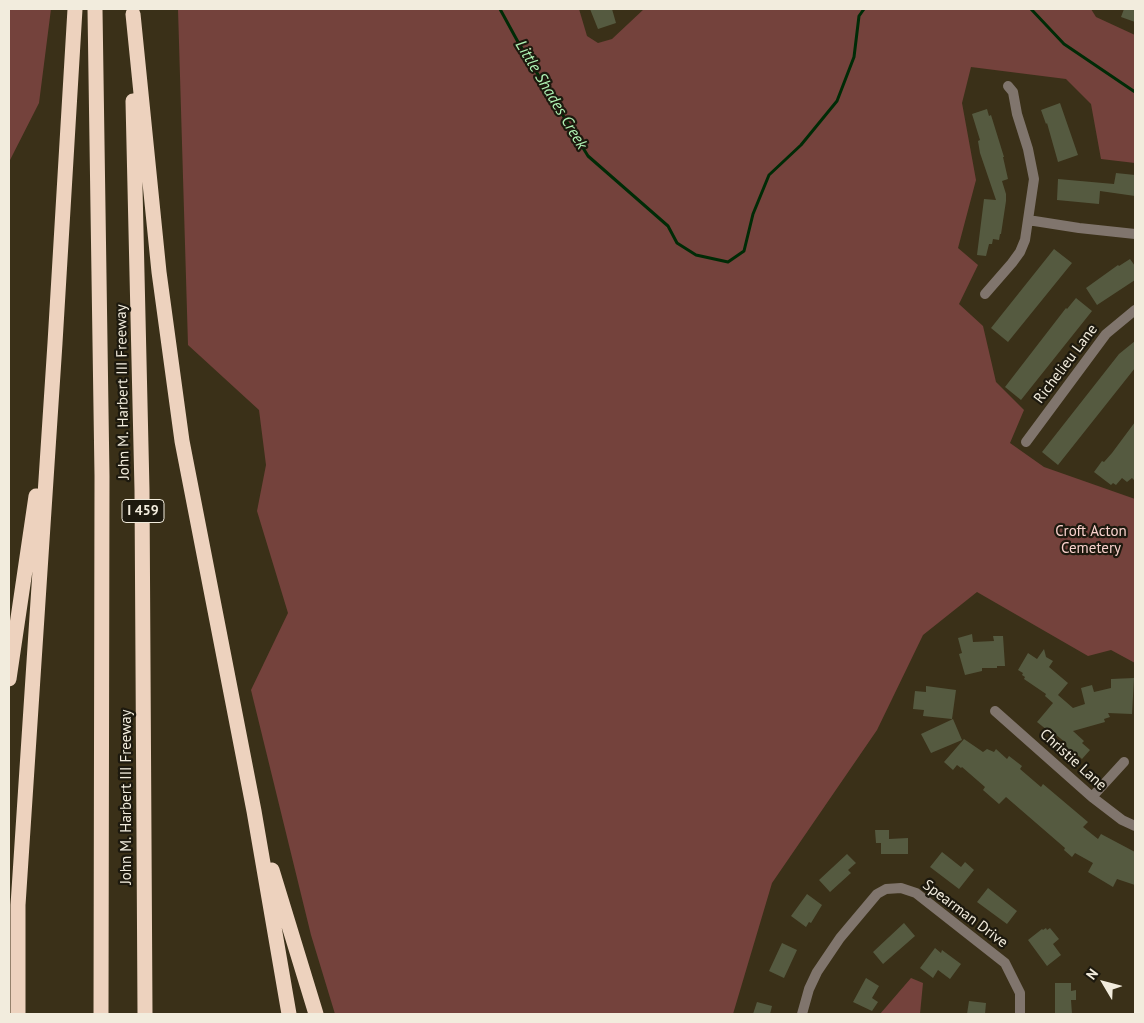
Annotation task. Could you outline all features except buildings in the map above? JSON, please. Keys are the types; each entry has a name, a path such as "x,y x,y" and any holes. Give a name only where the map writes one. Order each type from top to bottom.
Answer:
{"highway":[{"name":"John M. Harbert III Freeway","path":"95,9 102,476 101,1014"},
{"path":"18,1014 18,905 75,12"},
{"name":"John M. Harbert III Freeway","path":"133,12 133,152 143,509 145,1014"},
{"path":"133,12 159,272 182,442 254,811 289,1014"},
{"path":"9,678 28,553 55,343"},
{"path":"254,811 316,1014"}],"street":[{"path":"985,294 1020,252 1025,240 1034,179 1013,92 1008,86"},
{"path":"1028,220 1135,234"},
{"name":"Richelieu Lane","path":"1026,442 1106,334 1135,310"},
{"name":"Christie Lane","path":"995,711 1092,797 1122,820 1135,826"},
{"path":"1092,797 1124,762"},
{"name":"Spearman Drive","path":"802,1014 809,989 817,972 840,938 877,894 886,889 901,888 916,893 1005,963 1020,994 1020,1014"}],"green space":[{"path":"9,9 51,9 39,103 9,162"},
{"name":"Croft Acton Cemetery","path":"178,9 579,9 587,36 598,43 612,39 644,9 1091,9 1096,17 1135,35 1135,163 1101,159 1091,104 1066,79 971,67 962,103 976,180 958,248 978,265 959,304 983,326 996,382 1024,410 1010,443 1044,467 1135,499 1135,663 1111,650 1088,656 977,592 923,635 877,730 772,883 733,1014 335,1014 311,935 251,690 288,613 257,511 266,465 259,410 188,345"},
{"path":"911,978 923,983 920,1014 880,1014"}],"waterway":[{"name":"Little Shades Creek","path":"500,9 518,42 588,156 668,226 677,243 696,255 728,262 744,251 753,214 769,175 801,145 837,101 854,57 859,16 864,9"},
{"name":"Little Shades Creek","path":"1031,9 1064,44 1135,92"}]}
